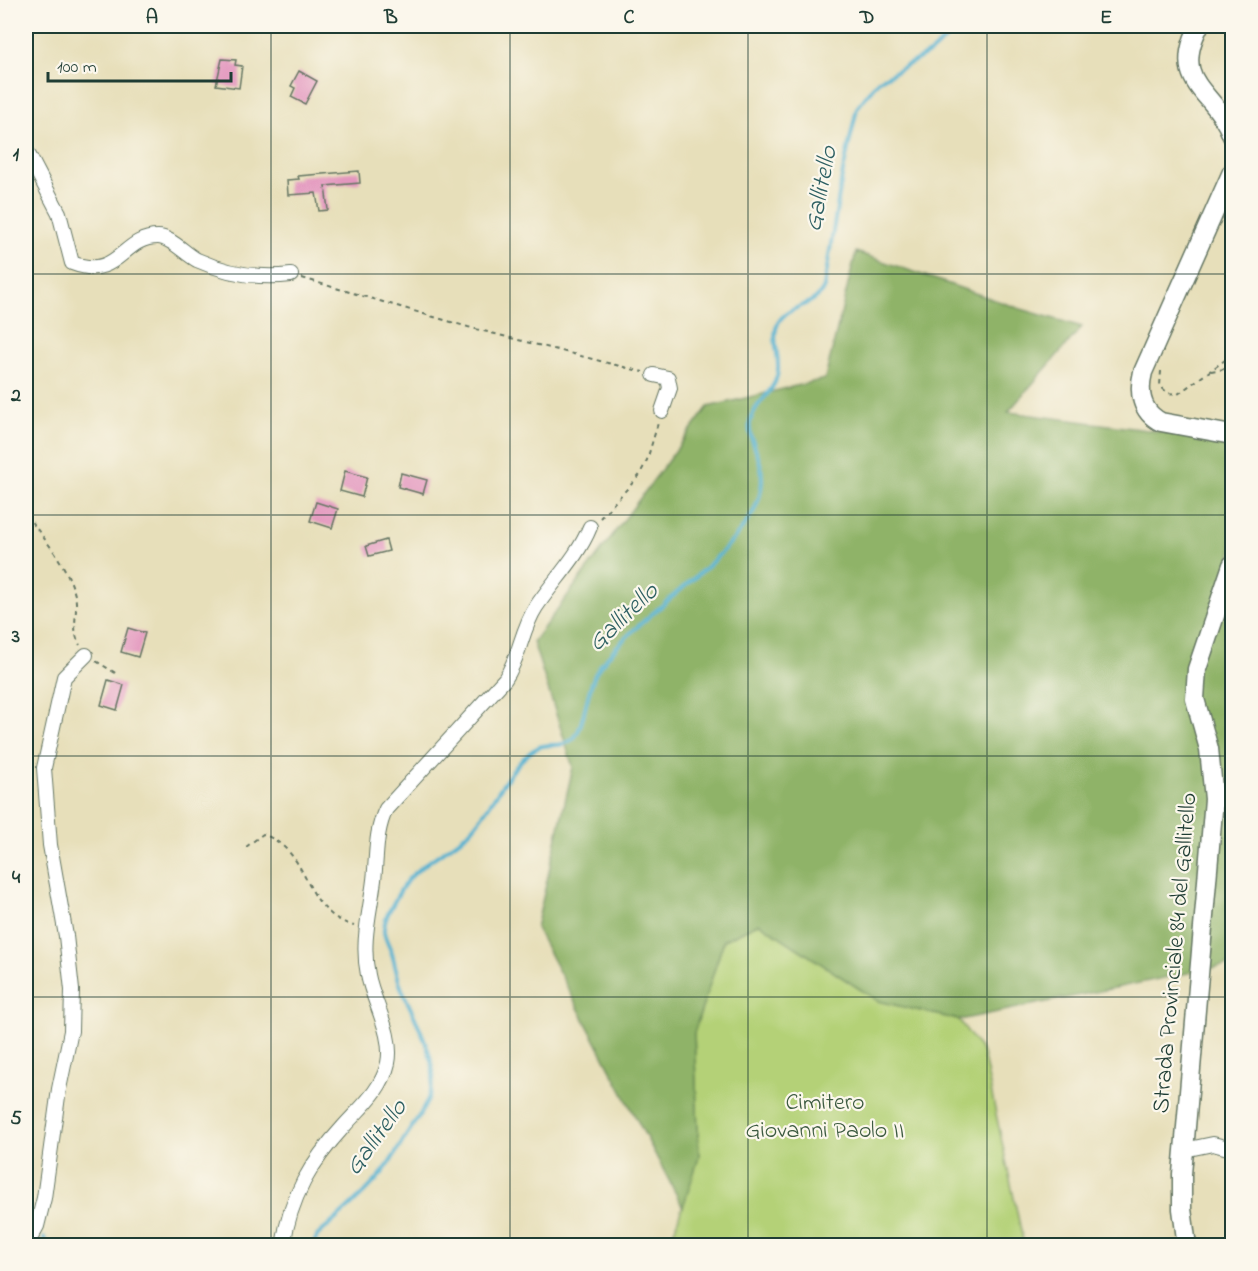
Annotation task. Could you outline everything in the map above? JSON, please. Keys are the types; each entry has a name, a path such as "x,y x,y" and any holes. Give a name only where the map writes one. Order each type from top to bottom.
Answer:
{"street":[{"path":"1199,26 1189,50 1190,71 1197,87 1227,124 1233,136"},
{"path":"26,150 58,213 72,263 87,269 108,265 144,237 161,236 196,259 237,274 273,277 291,275"},
{"path":"1233,171 1143,372 1140,389 1144,407 1157,420 1179,428 1233,435"},
{"path":"654,375 669,378 670,388 662,411"},
{"path":"283,1245 288,1213 306,1172 377,1089 386,1072 388,1050 368,976 365,930 373,886 378,828 386,809 505,679 515,664 521,638 535,609 583,545 590,527"},
{"name":"Strada Provinciale 84 del Gallitello","path":"1187,1245 1181,1196 1214,819 1212,769 1195,699 1194,680 1233,565"},
{"path":"32,1245 30,1239 37,1226 44,1198 59,1089 71,1031 70,979 50,845 44,768 64,677 86,655"},
{"path":"1184,1150 1213,1144 1233,1149"}],"path":[{"path":"291,275 468,327 654,375"},
{"path":"1165,362 1161,372 1161,386 1168,393 1178,394 1233,355"},
{"path":"1209,371 1233,368"},
{"path":"590,527 639,477 647,460 662,411"},
{"path":"26,515 66,570 75,597 74,635"},
{"path":"86,655 117,674"},
{"path":"246,847 263,834 275,839 290,850 324,910 342,923 365,930"}],"green space":[{"path":"856,252 1021,309 1082,327 1008,412 1186,435 1232,449 1232,964 959,1020 878,1001 759,923 724,940 694,1033 699,1157 683,1207 536,928 573,767 533,642 708,407 825,379"},
{"name":"Cimitero Giovanni Paolo II","path":"760,923 878,1001 959,1020 983,1053 1024,1245 669,1246 699,1157 694,1033 724,940"}],"building":[{"path":"222,59 236,60 235,65 242,66 239,88 216,85"},
{"path":"299,71 317,81 305,104 291,97 295,88 291,86"},
{"path":"359,171 360,183 325,186 328,210 319,211 316,193 288,195 287,180 299,179 298,176"},
{"path":"345,471 367,477 362,497 340,491"},
{"path":"401,473 427,480 423,494 398,487"},
{"path":"316,502 338,509 332,528 310,521"},
{"path":"386,540 389,551 369,556 366,546"},
{"path":"128,628 145,633 138,657 121,652"},
{"path":"108,680 124,685 117,710 101,705"}],"waterway":[{"name":"Gallitello","path":"313,1246 317,1236 349,1208 387,1167 424,1108 432,1087 431,1059 402,989 385,935 385,922 391,907 413,874 471,830 511,773 529,753 539,747 565,743 573,739 580,726 595,674 600,666 636,628 715,559 749,519 762,486 761,468 750,433 750,422 755,409 772,388 777,376 775,336 778,323 788,312 815,299 824,287 842,176 857,108 878,81 931,52 951,34 954,26"},
{"path":"44,1238 47,1246"}]}
